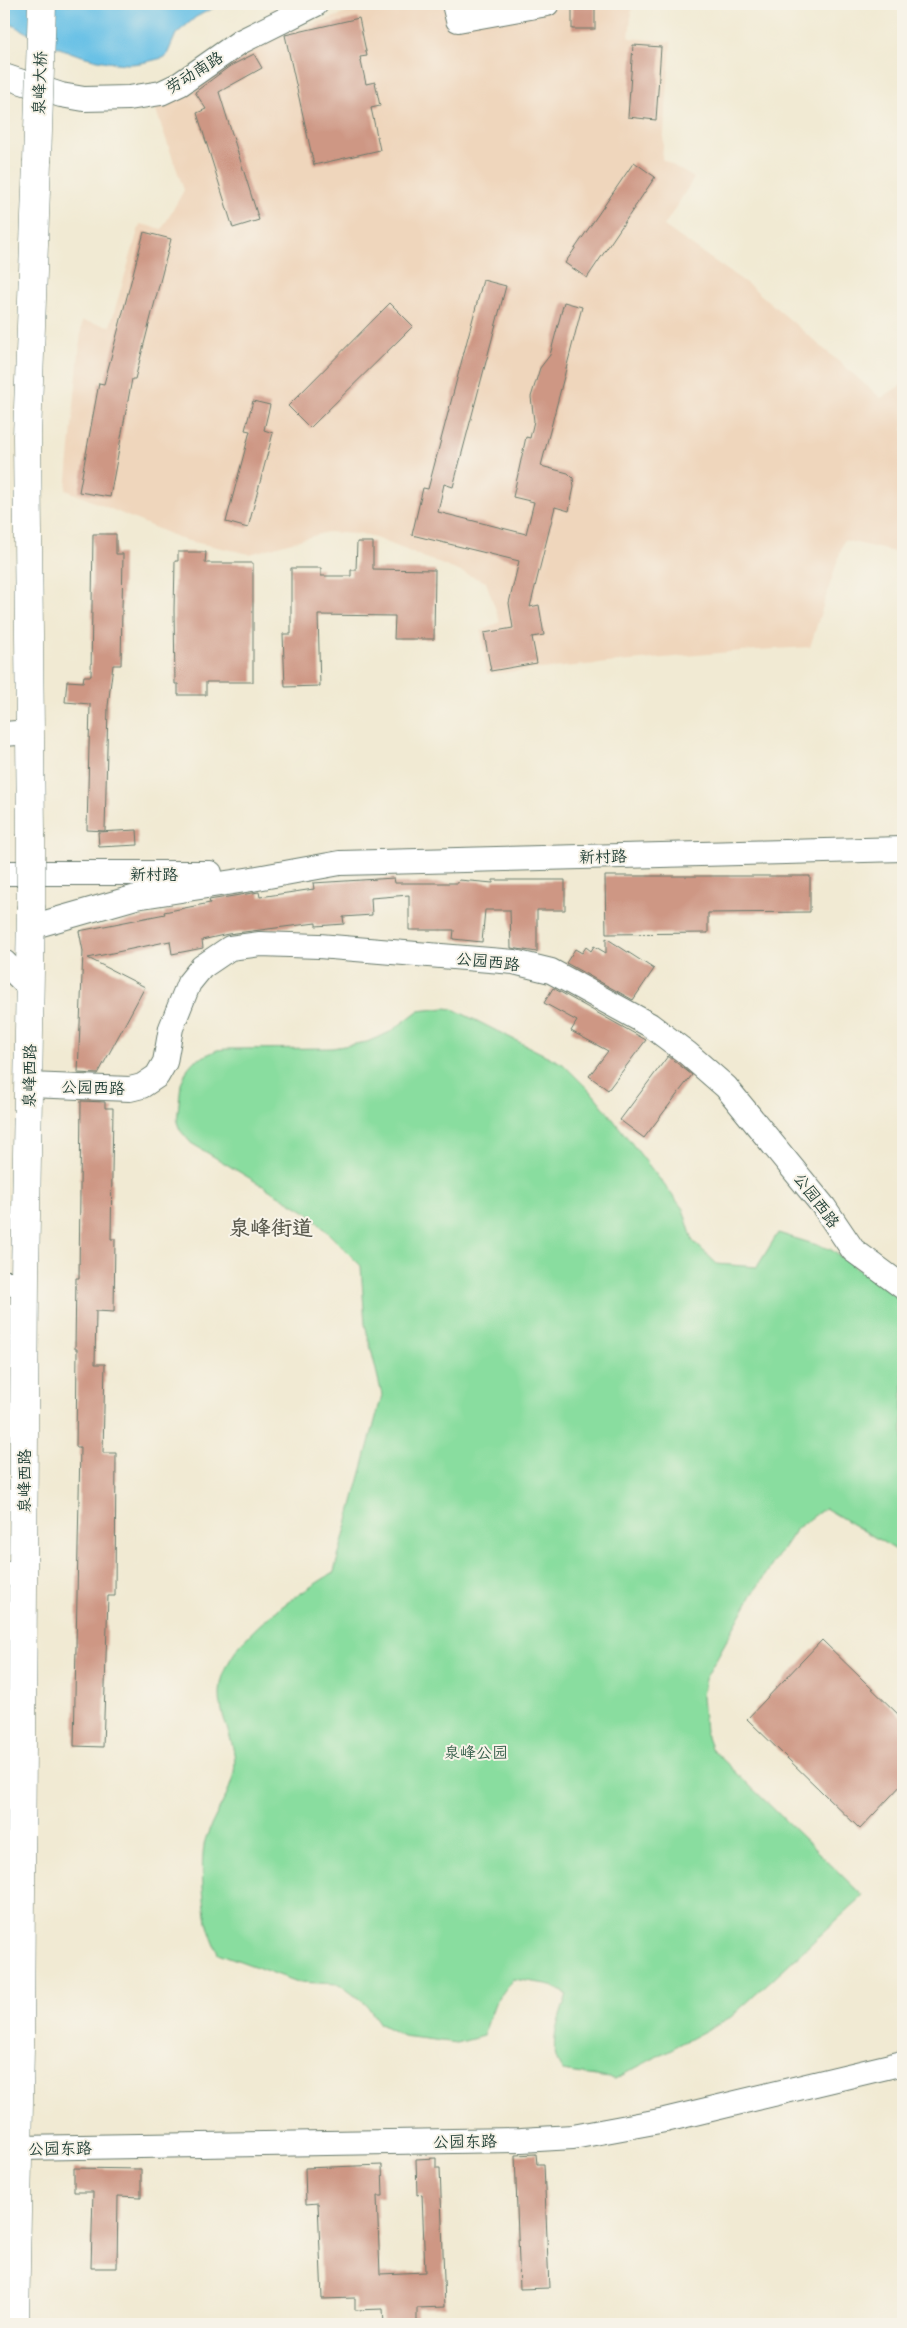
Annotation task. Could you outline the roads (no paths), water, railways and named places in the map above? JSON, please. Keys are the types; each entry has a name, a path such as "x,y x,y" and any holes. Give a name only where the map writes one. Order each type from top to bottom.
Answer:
{"highway":[{"name":"泉峰大桥","path":"17,733 42,4"},
{"name":"泉峰西路","path":"15,2324 18,2148 12,1960 15,1283 29,1085 31,918 31,834 17,733"}],"street":[{"name":"劳动南路","path":"4,76 62,95 84,99 129,98 161,93 180,84 240,42 316,4"},
{"path":"454,4 458,20 547,4"},
{"name":"新村路","path":"31,918 136,897 340,863 903,849"},
{"name":"新村路","path":"4,873 179,874 304,869"},
{"name":"公园西路","path":"29,1085 130,1089 142,1086 157,1076 165,1062 171,1028 189,983 202,967 230,948 260,944 319,946 514,962 550,971 584,988 650,1025 687,1053 726,1088 824,1207 853,1250 903,1287"},
{"path":"4,962 30,988"},
{"name":"公园东路","path":"18,2148 521,2140 573,2137 665,2120 903,2063"}],"water":[{"path":"4,4 221,4 196,17 176,34 166,57 143,63 128,64 79,55 33,36 4,20"}],"district":[{"name":"泉峰街道","path":"271,1228"}],"park label":[{"name":"泉峰公园","path":"476,1752"}]}
